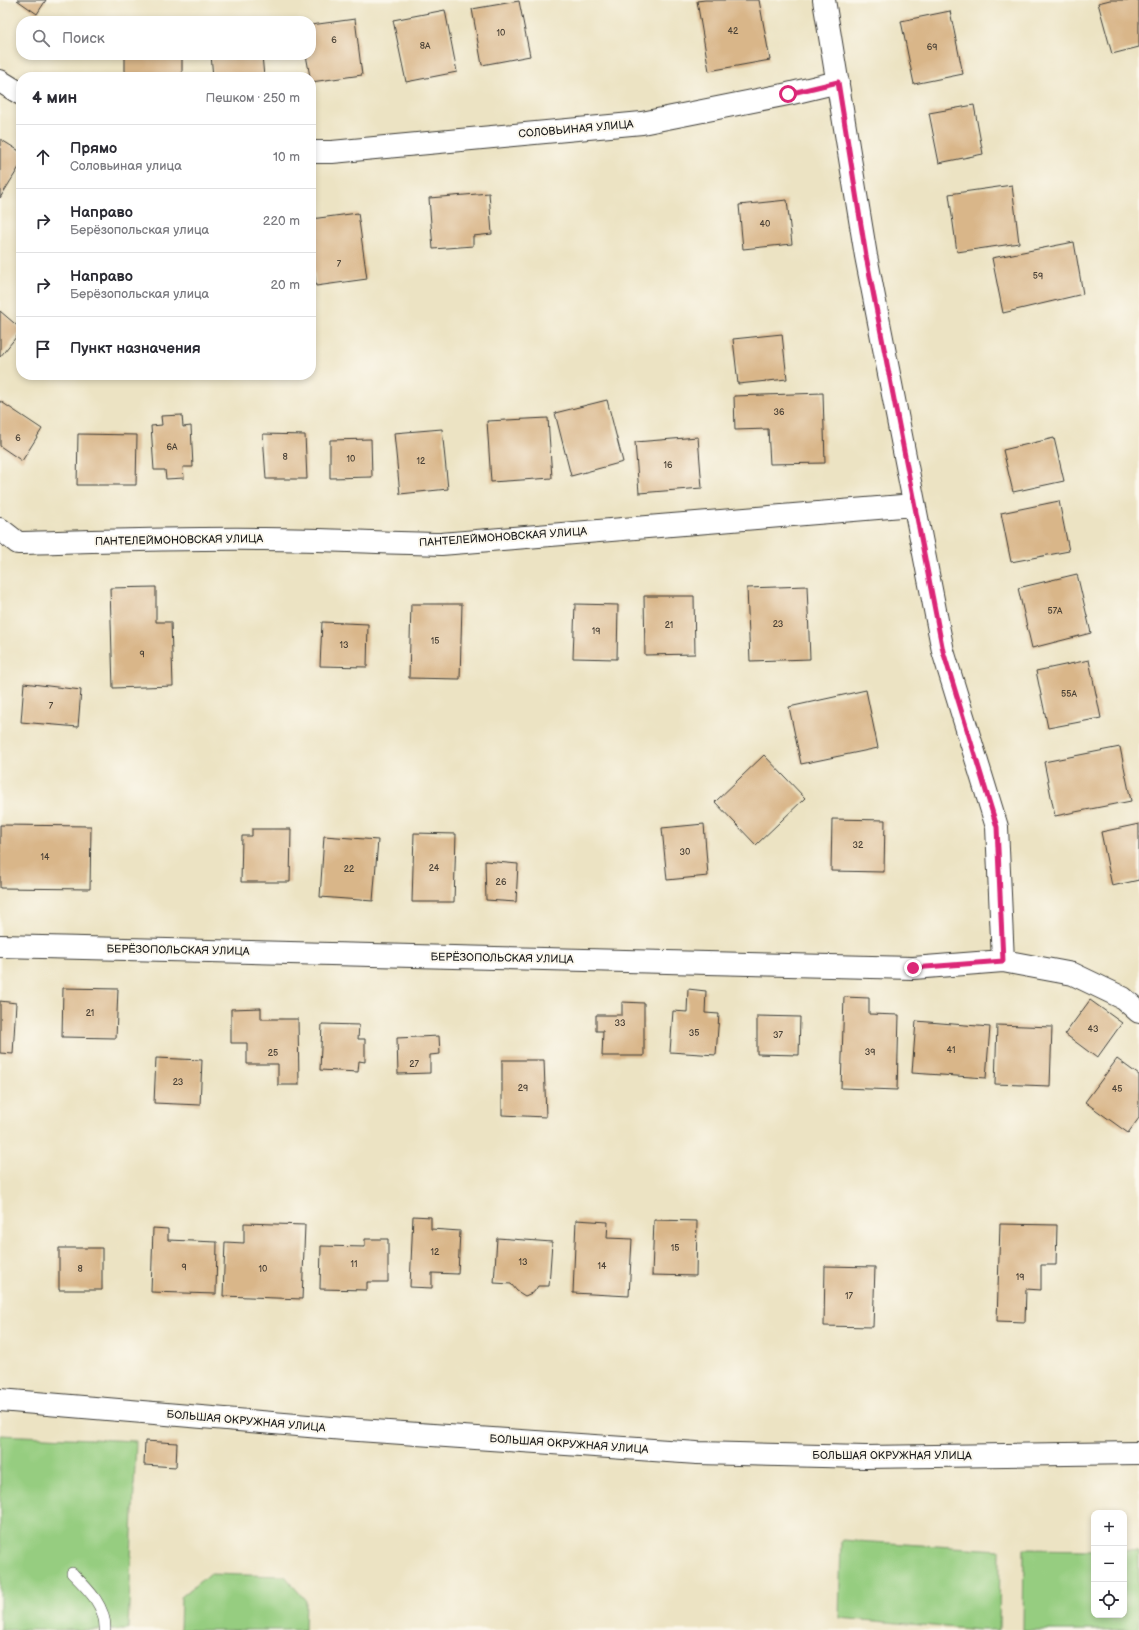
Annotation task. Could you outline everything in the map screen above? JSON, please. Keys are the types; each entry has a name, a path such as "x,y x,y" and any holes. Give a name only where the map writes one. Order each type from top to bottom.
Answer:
{"street":[{"path":"824,0 866,256 943,651 997,827 1003,961"},
{"path":"0,81 16,91"},
{"name":"СОЛОВЬИНАЯ УЛИЦА","path":"316,152 332,152 642,123 788,94 838,82"},
{"name":"ПАНТЕЛЕЙМОНОВСКАЯ УЛИЦА","path":"0,529 18,543 165,539 263,539 442,544 914,505"},
{"name":"БЕРЁЗОПОЛЬСКАЯ УЛИЦА","path":"0,946 913,968 1003,961 1073,974 1123,998 1139,1012"},
{"name":"БОЛЬШАЯ ОКРУЖНАЯ УЛИЦА","path":"0,1400 352,1430 697,1453 865,1457 1139,1453"}],"lane":[{"path":"72,1574 91,1593 101,1609 105,1623 105,1630"}],"green space":[{"path":"0,1435 136,1441 128,1630 0,1630"},
{"path":"841,1540 1000,1550 999,1630 980,1630 839,1618"},
{"path":"1024,1549 1091,1550 1091,1618 1127,1618 1127,1550 1139,1551 1139,1630 1023,1630"},
{"path":"209,1574 285,1576 306,1601 305,1630 180,1630 181,1597"}],"building":[{"path":"17,0 46,0 37,14"},
{"path":"759,0 770,60 709,71 697,1"},
{"path":"1110,0 1139,0 1139,47 1112,54 1098,3"},
{"path":"519,1 530,56 482,65 472,9"},
{"path":"445,10 457,72 406,82 393,20"},
{"path":"950,11 963,74 914,84 901,21"},
{"path":"355,19 362,75 316,81 316,72 309,72 307,60 316,60 316,24"},
{"path":"125,60 182,60 182,72 125,72"},
{"path":"211,60 262,60 264,72 213,72"},
{"path":"974,105 983,154 939,163 929,113"},
{"path":"0,139 16,149 16,172 0,198"},
{"path":"1012,185 1019,243 957,252 949,194"},
{"path":"489,193 492,234 473,236 473,246 433,249 429,198"},
{"path":"787,200 792,244 743,249 739,205"},
{"path":"358,213 367,279 316,286 316,218"},
{"path":"1074,242 1083,294 1003,313 992,258"},
{"path":"0,311 16,325 16,337 0,357"},
{"path":"782,334 787,379 738,384 733,339"},
{"path":"823,393 825,463 770,464 768,429 735,430 734,396"},
{"path":"607,400 623,462 571,476 555,413"},
{"path":"0,401 42,429 22,461 0,446"},
{"path":"182,415 183,427 191,426 193,467 183,467 184,478 166,479 165,470 154,470 151,426 162,425 161,416"},
{"path":"548,418 552,478 491,482 487,421"},
{"path":"442,429 448,489 400,494 394,433"},
{"path":"78,434 137,435 136,485 77,485"},
{"path":"263,434 305,435 307,479 266,479"},
{"path":"698,437 702,488 639,493 635,442"},
{"path":"1054,438 1064,481 1013,492 1003,450"},
{"path":"371,439 372,477 330,478 330,440"},
{"path":"1059,501 1069,551 1011,562 1001,513"},
{"path":"1077,574 1091,633 1032,648 1018,588"},
{"path":"807,586 810,659 750,661 747,588"},
{"path":"156,587 156,622 171,622 173,686 113,688 110,588"},
{"path":"644,596 694,596 695,654 645,655"},
{"path":"411,604 462,604 460,679 409,678"},
{"path":"575,604 618,605 617,659 573,658"},
{"path":"322,622 368,624 367,667 320,666"},
{"path":"1089,660 1101,718 1048,728 1036,671"},
{"path":"24,683 81,690 78,727 21,722"},
{"path":"866,690 878,748 801,764 789,707"},
{"path":"1120,747 1131,801 1055,816 1044,762"},
{"path":"764,755 805,798 756,845 715,802"},
{"path":"832,819 885,820 884,872 831,871"},
{"path":"704,824 708,876 667,880 662,828"},
{"path":"1139,824 1139,880 1112,886 1101,832"},
{"path":"0,825 91,826 90,889 0,888"},
{"path":"252,829 291,829 290,882 241,882 242,836 252,836"},
{"path":"414,833 456,834 454,902 412,902"},
{"path":"324,836 378,840 373,901 320,897"},
{"path":"485,861 518,864 516,902 486,900"},
{"path":"63,988 118,989 116,1038 62,1037"},
{"path":"688,989 706,991 705,1013 719,1014 716,1055 670,1052 673,1011 687,1012"},
{"path":"844,997 869,998 869,1014 899,1015 897,1090 841,1088"},
{"path":"1090,1000 1122,1023 1097,1058 1065,1034"},
{"path":"0,1001 16,1003 13,1054 0,1053"},
{"path":"622,1002 644,1003 644,1056 602,1056 603,1031 596,1031 596,1015 622,1015"},
{"path":"261,1008 261,1019 298,1019 299,1085 278,1085 278,1064 247,1064 247,1043 231,1043 231,1009"},
{"path":"757,1016 800,1017 799,1055 757,1054"},
{"path":"916,1021 990,1027 986,1078 912,1073"},
{"path":"322,1024 359,1025 358,1039 365,1039 365,1062 359,1061 358,1072 320,1070"},
{"path":"997,1025 1052,1027 1050,1086 995,1084"},
{"path":"439,1036 440,1054 430,1055 430,1073 398,1074 397,1038"},
{"path":"156,1058 202,1060 200,1105 154,1103"},
{"path":"1117,1059 1139,1075 1139,1118 1128,1133 1085,1102"},
{"path":"502,1060 544,1060 546,1117 502,1115"},
{"path":"413,1216 431,1217 431,1229 460,1231 458,1274 432,1273 432,1288 410,1287"},
{"path":"576,1220 608,1222 607,1238 632,1239 629,1296 573,1293"},
{"path":"654,1220 697,1221 696,1276 652,1275"},
{"path":"244,1223 305,1225 302,1299 223,1296 225,1242 244,1243"},
{"path":"1000,1224 1057,1225 1056,1265 1041,1265 1041,1290 1026,1289 1025,1322 997,1321"},
{"path":"153,1228 168,1229 168,1240 217,1242 216,1294 151,1292"},
{"path":"497,1238 552,1242 549,1286 538,1286 534,1292 525,1296 517,1291 511,1284 494,1283"},
{"path":"365,1239 388,1239 388,1282 367,1282 367,1290 320,1289 321,1246 365,1247"},
{"path":"59,1248 102,1248 102,1290 59,1290"},
{"path":"825,1266 875,1267 873,1327 824,1326"},
{"path":"145,1441 177,1443 176,1467 144,1465"}],"route":[{"path":"788,94 838,82 866,256 943,651 997,827 1003,961 913,968"}]}
